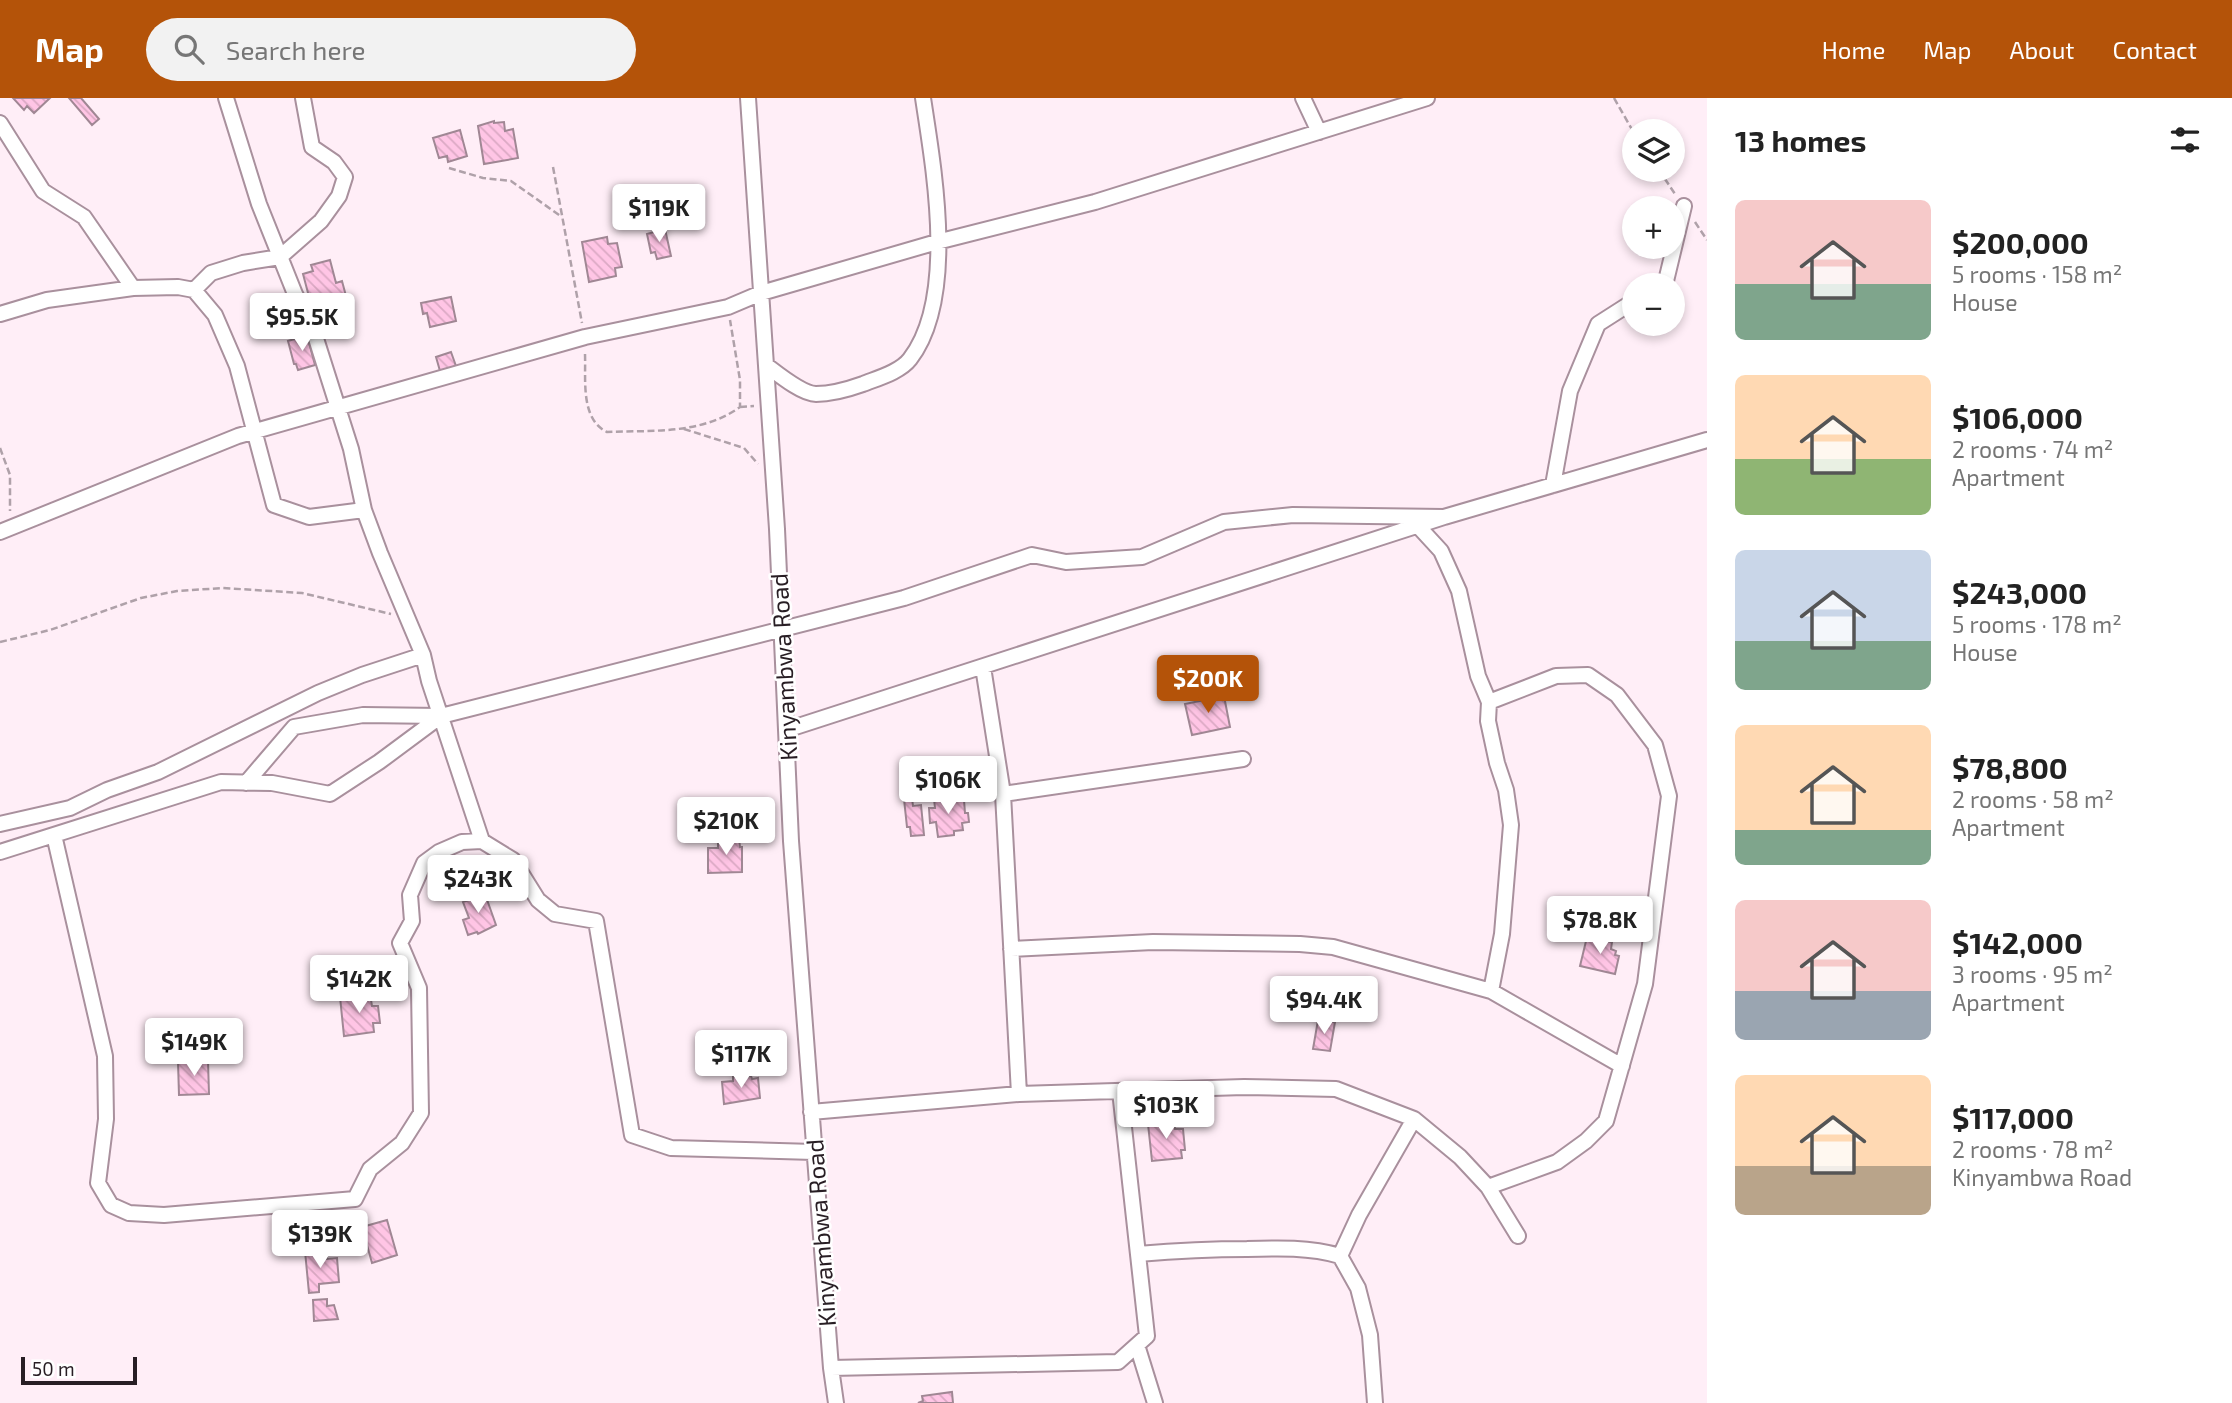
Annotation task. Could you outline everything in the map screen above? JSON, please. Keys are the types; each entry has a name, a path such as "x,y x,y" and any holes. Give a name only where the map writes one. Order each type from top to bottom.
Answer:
{"street":[{"path":"226,98 259,204 295,294 313,329 351,449 364,510 423,655 429,681 482,841"},
{"path":"194,290 211,273 243,263 280,257 321,221 339,196 345,177 334,162 312,147 303,98"},
{"name":"Kinyambwa Road","path":"748,98 774,483 791,841 831,1367 836,1403"},
{"path":"766,365 788,381 814,394 850,388 883,377 909,361 923,335 932,307 937,271 937,202 923,98"},
{"path":"1303,98 1319,132"},
{"path":"5,530 238,436 584,337 728,307 761,293 937,242 1095,202 1427,98"},
{"path":"0,122 43,191 84,217 133,288"},
{"path":"0,314 47,300 133,288 178,287 194,290 215,315 237,366 274,505 309,517 364,510"},
{"path":"1553,485 1570,391 1598,324 1622,309"},
{"path":"786,730 1444,517 1707,440"},
{"path":"246,783 294,727 363,715 441,716 904,598 1032,555 1066,562 1142,557 1224,522 1293,515 1444,517"},
{"path":"1418,526 1441,551 1459,591 1478,676 1489,702 1488,721 1506,790 1511,825 1502,934 1491,991"},
{"path":"0,824 70,808 107,790 158,772 318,693 423,655"},
{"path":"983,667 1003,794 1018,1094"},
{"path":"1489,702 1556,676 1588,675 1617,695 1655,745 1669,796 1645,984 1606,1121 1586,1141 1557,1162 1489,1186"},
{"path":"0,852 221,782 272,783 330,794 441,716"},
{"path":"1003,794 1243,759"},
{"path":"54,835 105,1056 106,1119 98,1184 111,1205 129,1213 164,1214 355,1199 370,1169 401,1143 421,1113 419,988 400,943 412,921 410,895 424,863 439,852 462,842 482,841 513,860 538,900 555,914 596,921 632,1135 671,1148 814,1152"},
{"path":"1011,949 1153,942 1333,947 1491,991 1622,1066"},
{"path":"811,1112 1018,1094 1244,1087 1336,1089 1414,1119 1460,1157 1489,1186 1518,1236"},
{"path":"831,1367 1118,1362 1147,1336 1120,1091"},
{"path":"1339,1256 1359,1215 1414,1119"},
{"path":"1138,1254 1273,1248 1322,1251 1339,1256 1358,1287 1370,1335 1375,1403"},
{"path":"1137,1345 1156,1403"}],"path":[{"path":"1615,98 1626,119"},
{"path":"553,167 584,337 587,406 598,428 607,432 684,429 710,422 740,407 740,380 728,307"},
{"path":"449,168 483,178 511,181 562,218"},
{"path":"684,429 744,448 774,483"},
{"path":"0,448 10,475 5,530"},
{"path":"0,642 50,630 141,598 177,591 223,588 302,593 407,619"}],"building":[{"path":"13,98 50,98 34,113 27,106 24,110"},
{"path":"69,98 81,98 99,119 92,125"},
{"path":"494,121 504,122 505,131 513,129 518,158 484,164 478,126"},
{"path":"460,130 467,156 448,162 447,156 439,158 433,138"},
{"path":"665,229 671,256 657,259 655,252 651,253 647,234"},
{"path":"607,237 608,244 617,243 622,267 615,268 616,276 589,282 582,242"},
{"path":"330,260 336,283 342,281 350,311 340,314 338,308 313,312 303,274 313,271 311,265"},
{"path":"451,297 456,321 430,327 427,313 423,314 421,303"},
{"path":"337,323 338,331 325,334 323,327"},
{"path":"307,335 315,365 298,370 288,341"},
{"path":"451,352 456,366 440,371 436,357"},
{"path":"1224,696 1230,727 1192,735 1185,704"},
{"path":"953,797 954,801 964,800 969,822 962,823 963,830 954,831 954,835 938,837 936,822 930,823 929,808 935,808 934,799"},
{"path":"912,798 913,806 921,805 924,835 911,836 910,827 907,827 904,799"},
{"path":"718,838 739,838 742,847 742,872 708,873 708,848 718,848"},
{"path":"485,894 496,925 478,934 468,935 463,920 469,918 463,902"},
{"path":"1587,937 1612,942 1611,949 1619,956 1615,974 1580,966"},
{"path":"370,994 372,1006 378,1006 380,1023 373,1023 374,1032 344,1036 340,997"},
{"path":"1318,1020 1335,1022 1330,1051 1313,1049"},
{"path":"208,1061 209,1094 179,1095 178,1062"},
{"path":"751,1076 752,1079 758,1078 760,1098 724,1104 722,1082 733,1081 733,1077"},
{"path":"1173,1119 1175,1129 1183,1129 1185,1150 1181,1150 1182,1158 1152,1161 1148,1124"},
{"path":"387,1220 397,1255 372,1263 362,1227"},
{"path":"317,1250 317,1254 327,1253 327,1259 337,1258 339,1282 319,1284 319,1292 309,1293 305,1251"},
{"path":"327,1299 327,1306 334,1305 338,1319 314,1321 313,1300"},
{"path":"952,1392 953,1403 918,1403 923,1401 922,1396"}]}
